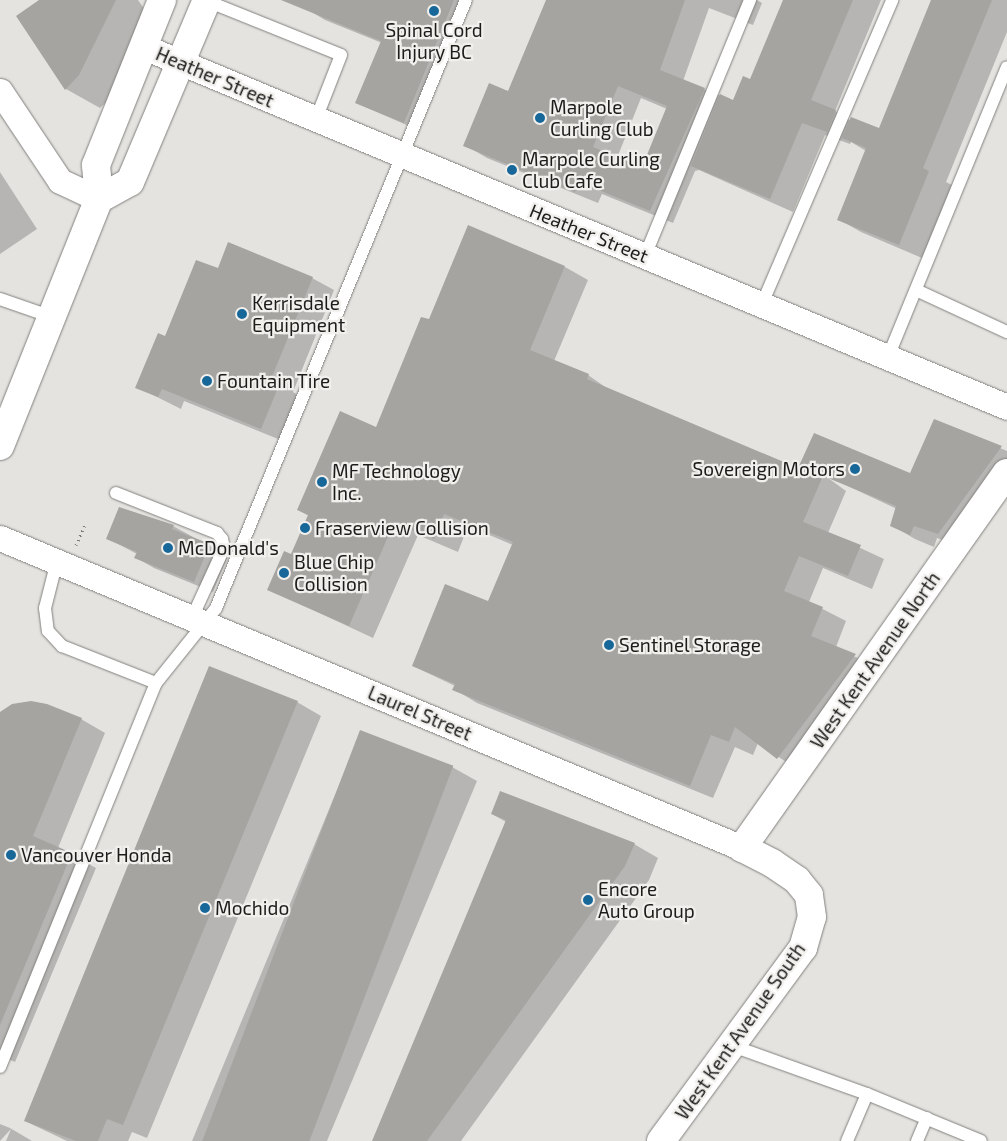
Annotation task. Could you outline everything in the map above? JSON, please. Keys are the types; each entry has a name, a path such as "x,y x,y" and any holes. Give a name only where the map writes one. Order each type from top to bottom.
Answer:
{"street":[{"path":"0,446 99,199 96,165 162,0"},
{"path":"99,199 130,182 207,0"},
{"name":"Heather Street","path":"144,47 1007,407"},
{"path":"0,91 60,181 99,199"},
{"name":"West Kent Avenue North","path":"742,848 1007,473"},
{"name":"Laurel Street","path":"0,538 66,553 199,620 742,848 785,870 797,880 809,895 812,917"},
{"name":"West Kent Avenue South","path":"661,1141 803,948 812,917"}],"lane":[{"path":"207,0 342,55 316,119"},
{"path":"0,1067 156,684 199,620 219,600 404,156 466,0"},
{"path":"645,256 750,0"},
{"path":"762,304 892,0"},
{"path":"888,357 1007,67"},
{"path":"916,290 1007,332"},
{"path":"0,300 52,317"},
{"path":"116,493 217,533 222,539 224,548 199,620"},
{"path":"66,553 45,608 48,631 62,646 156,684"},
{"path":"730,1045 867,1094 981,1141"},
{"path":"847,1141 867,1094"},
{"path":"918,1141 927,1118"}],"path":[{"path":"66,553 86,523"}],"building":[{"path":"39,0 116,0 79,75 65,90 16,16"},
{"path":"281,0 454,0 404,123 355,103 381,41"},
{"name":"Marpole Curling Club","path":"546,0 685,0 660,70 705,88 650,211 579,182 575,192 463,146 489,83 508,91","holes":["618,86 667,106 642,167 593,147"]},
{"path":"783,0 853,0 811,100 836,110 827,132 802,123 770,199 691,166 720,94 733,100 743,76 750,79"},
{"path":"931,0 992,0 923,168 929,171 899,245 837,220 866,148 842,138 851,117 879,128"},
{"path":"468,225 565,266 530,350 589,374 587,379 798,468 814,433 910,473 934,419 1002,446 938,534 914,526 910,535 890,526 896,506 823,476 803,522 861,545 848,576 799,556 784,591 823,607 811,636 856,654 777,759 735,727 729,742 711,735 690,786 452,690 455,684 412,666 445,584 488,601 513,542 444,514 434,539 394,523 349,626 267,590 284,551 291,554 308,515 297,510 340,411 376,427 421,317 429,319"},
{"name":"Kerrisdale Equipment","path":"228,242 313,277 271,379 280,383 261,429 162,389 158,397 135,388 158,333 165,336 196,260 218,268"},
{"name":"McDonald's","path":"119,507 174,525 172,529 210,544 194,582 134,558 137,552 106,539"},
{"path":"209,666 298,701 123,1125 107,1119 98,1141 76,1141 24,1121"},
{"path":"31,701 47,704 82,718 33,836 72,853 0,1025 0,712 12,704"},
{"path":"360,730 453,766 309,1141 202,1141"},
{"path":"500,791 635,843 625,866 427,1141 372,1141 506,820 491,814"}],"place":[{"name":"Spinal Cord Injury BC","path":"434,11"},
{"name":"Marpole Curling Club","path":"540,118"},
{"name":"Marpole Curling Club Cafe","path":"512,170"},
{"name":"Kerrisdale Equipment","path":"242,314"},
{"name":"Fountain Tire","path":"207,381"},
{"name":"Sovereign Motors","path":"855,469"},
{"name":"MF Technology Inc.","path":"322,482"},
{"name":"Fraserview Collision","path":"305,528"},
{"name":"McDonald's","path":"168,548"},
{"name":"Blue Chip Collision","path":"284,573"},
{"name":"Sentinel Storage","path":"609,645"},
{"name":"Vancouver Honda","path":"11,855"},
{"name":"Encore Auto Group","path":"588,900"},
{"name":"Mochido","path":"205,908"}]}
